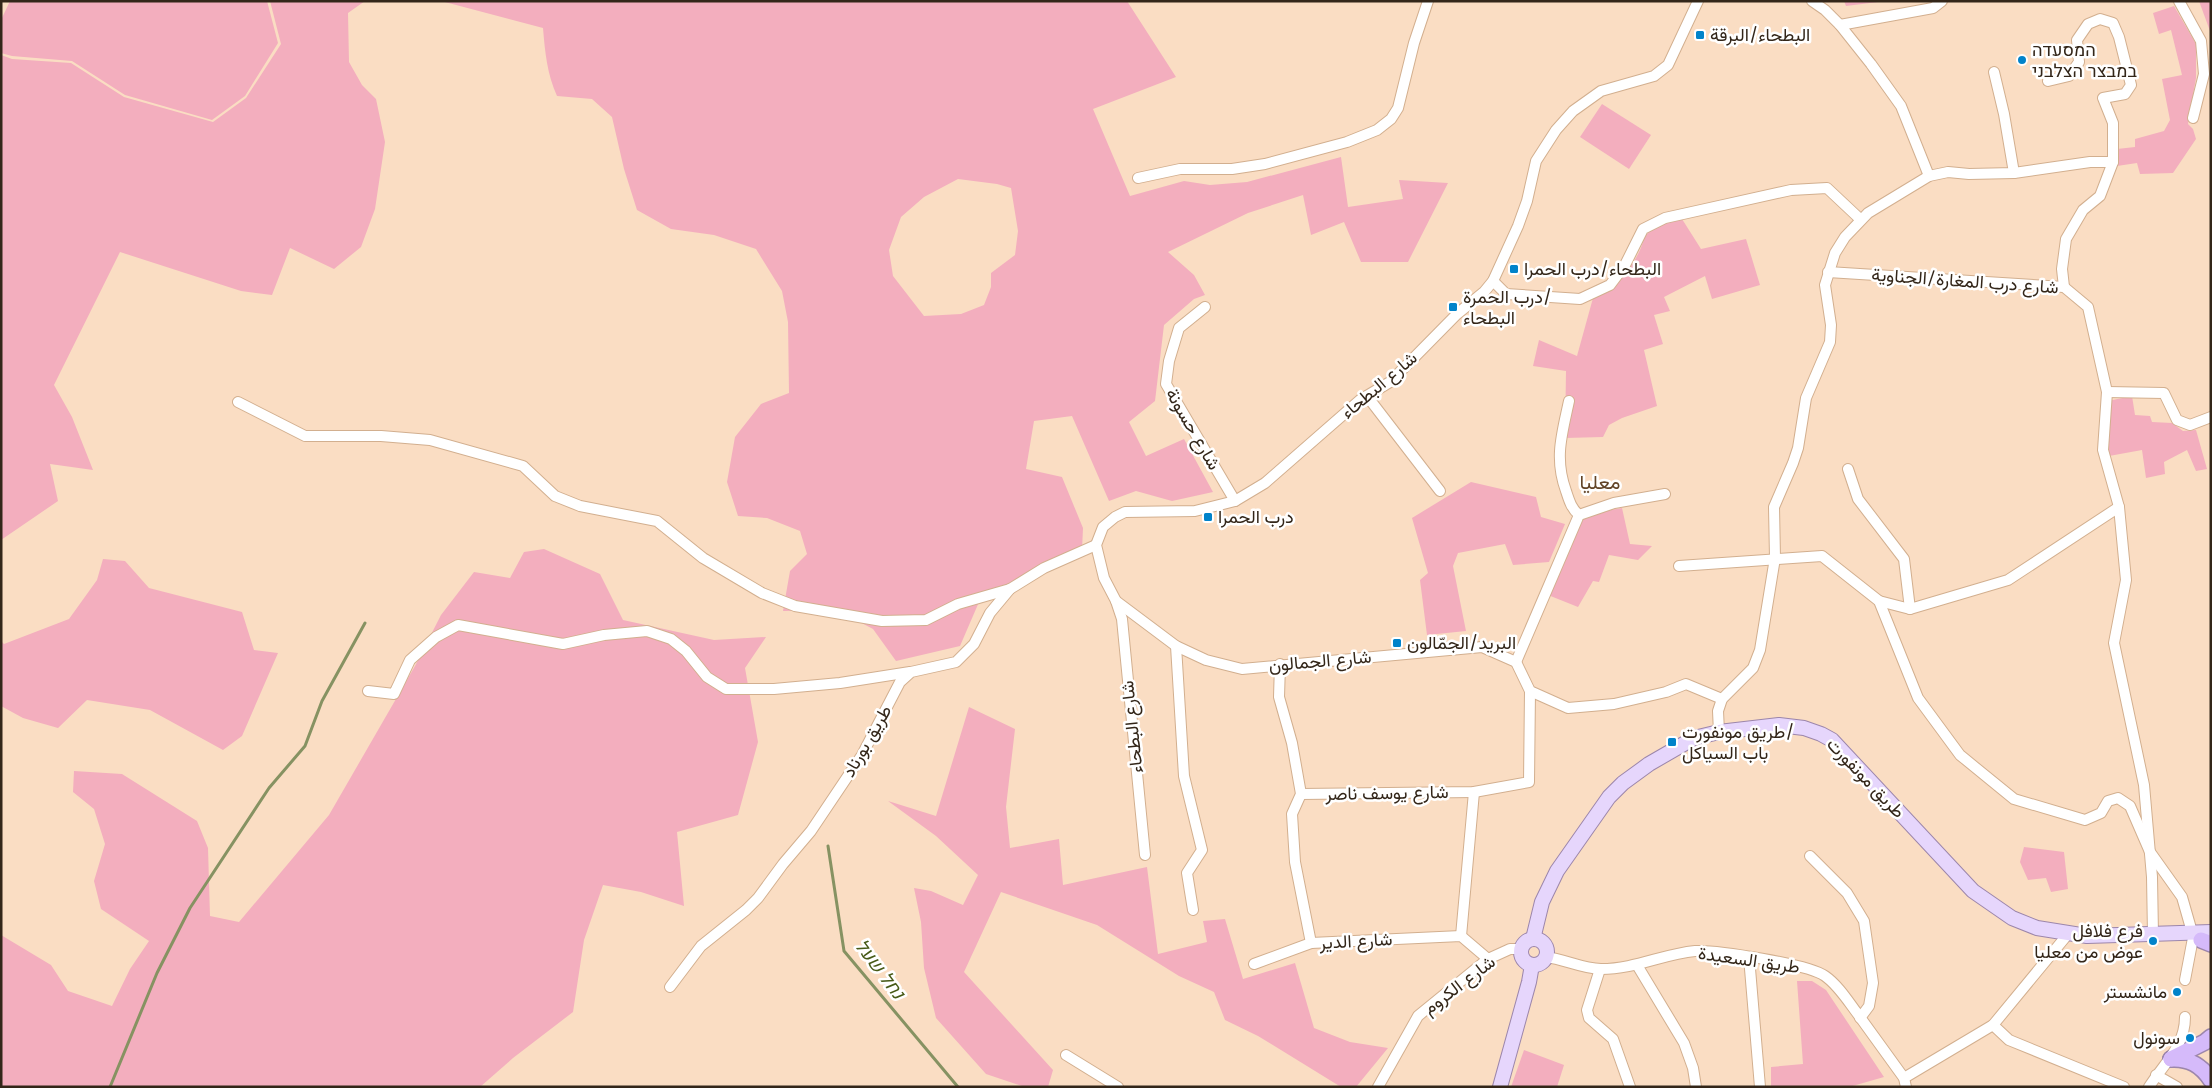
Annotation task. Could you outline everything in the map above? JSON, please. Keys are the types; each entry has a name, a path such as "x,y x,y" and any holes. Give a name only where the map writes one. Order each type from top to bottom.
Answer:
{"highway":[{"path":"2171,1059 2211,1037"},
{"path":"2171,1059 2180,1058 2193,1062 2203,1069 2211,1080"}],"main road":[{"name":"طريق مونفورت","path":"1534,939 1542,902 1557,870 1609,797 1623,783 1649,764 1694,738 1719,732 1779,725 1804,728 1832,740 1973,891 2012,918 2037,928 2088,936 2176,934 2204,936"},
{"path":"1534,939 1544,945 1546,957 1540,964 1532,965 1522,958 1521,949 1525,942 1534,939"},
{"path":"1500,1087 1532,965"}],"street":[{"path":"1138,178 1180,169 1232,169 1265,164 1347,142 1377,130 1391,119 1398,108 1414,43 1428,1"},
{"name":"شارع البطحاء","path":"1096,545 1103,527 1115,517 1125,512 1142,510 1174,513 1188,512 1235,501 1265,483 1367,396 1390,382 1457,314 1484,292 1493,281 1518,226 1536,161 1556,130 1573,111 1602,91 1654,76 1668,65 1698,1"},
{"path":"1812,1 1825,10 1840,25 1901,106 1929,176"},
{"path":"1840,25 1933,8 1942,1"},
{"path":"2179,1 2201,41 2204,74 2193,118"},
{"path":"2048,81 2069,76 2079,62 2077,40 2088,24 2100,20 2113,22 2119,37 2131,85 2126,94 2103,98 2113,123 2113,162 2100,196 2083,210 2066,239 2062,269 2064,287"},
{"path":"1994,72 2004,114 2014,173"},
{"path":"1719,732 1718,710 1722,699 1753,668 1760,650 1775,558 1774,507 1798,448 1806,398 1830,342 1831,325 1825,285 1835,253 1860,219 1929,176 1948,172 1968,174 2014,173 2090,162 2113,162"},
{"path":"1493,281 1506,294 1580,299 1610,285 1625,265 1643,229 1665,218 1791,190 1827,188 1860,219"},
{"name":"شارع درب المغارة/الجناوية","path":"1828,272 2064,287 2088,307 2106,392 2103,450 2119,507 2126,580 2114,643 2144,785 2150,852 2153,935"},
{"name":"شارع حسونة","path":"1204,307 1179,328 1169,361 1166,384 1235,501"},
{"path":"2106,392 2164,393 2177,420 2190,425 2211,418"},
{"path":"1367,396 1440,491"},
{"path":"1569,401 1559,451 1559,473 1572,508 1579,515"},
{"path":"238,402 305,436 381,436 430,440 523,466 555,496 580,506 657,521 703,558 762,593 795,606 882,621 926,620 958,604 1010,589 1044,568 1096,545"},
{"path":"1848,468 1858,499 1904,559 1910,608"},
{"path":"1664,494 1614,503 1579,515 1516,662 1530,691 1568,708 1614,704 1666,692 1686,684 1722,699"},
{"path":"1679,566 1822,556 1879,601 1910,608 2008,580 2119,507"},
{"name":"شارع الجمالون","path":"1096,545 1104,578 1116,601 1176,646 1206,660 1242,669 1280,664 1482,647 1516,662"},
{"path":"368,691 394,694 410,660 436,637 458,625 563,644 604,635 647,631 671,638 686,651 707,677 726,689 774,689 840,683 911,672 956,662 974,644 990,613 1010,589"},
{"name":"شارع البطحاء","path":"1116,601 1122,619 1145,855"},
{"path":"1879,601 1918,698 1960,755 2014,799 2065,815 2085,820 2101,813 2108,801 2118,798 2130,806 2150,852 2182,897 2204,936 2185,980"},
{"path":"1176,646 1184,776 1202,850 1187,873 1193,910"},
{"name":"شارع يوسف ناصر","path":"1280,664 1279,697 1292,743 1301,794 1292,814 1295,862 1311,943"},
{"name":"طريق بورناد","path":"670,987 700,946 746,910 758,898 811,831 862,756 900,682 911,672"},
{"name":"شارع يوسف ناصر","path":"1301,794 1474,792 1529,782 1530,691"},
{"path":"1474,792 1462,936 1488,959"},
{"path":"1810,856 1847,893 1864,921 1873,984 1869,1006 1860,1018"},
{"name":"طريق السعيدة","path":"1546,957 1600,969 1637,965 1671,955 1696,951 1749,957 1794,965 1821,974 1842,993 1905,1082 1993,1025 2068,934"},
{"name":"شارع الدير","path":"1254,964 1311,943 1462,936"},
{"name":"شارع الكروم","path":"1378,1087 1418,1016 1488,959 1510,950 1521,949"},
{"path":"1749,957 1760,1087"},
{"path":"1637,965 1684,1043 1691,1061 1696,1087"},
{"path":"1600,969 1587,1010 1589,1018 1613,1040 1630,1087"},
{"path":"2149,1087 2156,1075 2171,1059 2185,1031 2184,1017"},
{"path":"1993,1025 2009,1040 2124,1087"},
{"path":"1066,1055 1118,1087"},
{"path":"2156,1075 2177,1087"}],"shaded area":[{"path":"10,1 267,1 278,43 245,96 212,120 125,95 72,61 12,56 1,53 1,20"},
{"path":"270,1 365,1 348,13 349,62 362,85 376,99 385,142 375,209 361,247 334,269 290,248 272,295 241,291 120,252 54,385 72,417 93,470 50,464 58,501 1,540 1,55 12,59 71,63 124,97 213,122 246,98 281,44"},
{"path":"441,1 1127,1 1176,77 1093,109 1130,196 1184,181 1210,185 1247,182 1341,157 1348,207 1403,199 1399,180 1448,183 1408,262 1361,262 1344,222 1311,235 1303,195 1248,213 1168,252 1194,275 1205,295 1194,299 1164,325 1155,401 1129,422 1146,456 1184,439 1213,492 1172,501 1136,491 1109,501 1072,416 1034,421 1026,469 1062,477 1083,528 1082,550 979,602 960,646 896,661 873,629 837,610 783,611 790,571 807,554 800,531 767,518 738,516 727,482 735,437 761,404 789,393 788,322 782,291 756,249 714,235 671,229 637,210 624,169 612,117 592,99 557,96 549,71 543,28","holes":["958,179 997,184 1011,188 1018,231 1015,255 991,273 991,287 984,305 961,314 924,316 893,276 889,250 901,217 924,197"]},
{"path":"1844,1 1886,1 1846,6"},
{"path":"2199,1 2211,1 2211,31 2210,31"},
{"path":"2174,6 2196,44 2196,78 2188,124 2193,129 2196,139 2173,173 2140,174 2137,163 2117,166 2117,149 2135,147 2135,139 2164,131 2170,120 2162,79 2182,75 2171,30 2159,34 2153,13"},
{"path":"1602,104 1651,135 1629,169 1580,137"},
{"path":"1682,219 1701,249 1746,239 1760,285 1712,299 1705,276 1664,297 1670,311 1654,315 1663,344 1644,350 1657,406 1622,418 1609,425 1603,437 1565,438 1566,371 1533,366 1539,340 1577,356 1593,298 1614,285 1626,273 1650,231 1663,224"},
{"path":"2132,396 2135,415 2150,416 2152,422 2172,423 2183,431 2196,430 2207,469 2196,471 2187,450 2164,462 2165,474 2146,478 2142,450 2109,456 2108,401"},
{"path":"1471,482 1536,497 1541,517 1565,524 1549,562 1513,565 1505,544 1458,553 1453,566 1466,631 1427,635 1420,580 1428,573 1412,518"},
{"path":"1622,508 1630,544 1652,546 1638,560 1609,555 1599,582 1593,581 1578,607 1548,595 1580,519 1592,513"},
{"path":"544,549 600,574 623,620 714,640 766,637 745,668 758,742 738,815 677,832 684,906 641,892 603,885 584,940 573,1012 513,1058 480,1087 1,1087 1,935 51,965 68,991 112,1006 130,969 149,941 101,909 94,881 105,844 94,809 73,792 74,771 122,774 197,821 208,848 210,916 239,922 329,815 415,666 441,615 474,572 510,578 524,552"},
{"path":"103,559 125,561 149,588 242,612 254,650 278,653 242,736 223,750 150,710 87,700 58,728 23,718 1,706 1,641 4,644 69,619 97,580"},
{"path":"969,707 1015,729 1006,807 1010,848 1059,839 1063,885 1147,867 1158,954 1207,942 1203,921 1225,919 1243,979 1295,963 1314,1028 1350,1042 1388,1048 1356,1087 1341,1087 1258,1036 1225,1020 1214,992 1179,976 1097,925 1001,892 964,972 1053,1070 1048,1087 1025,1087 986,1074 936,1018 924,968 921,922 914,888 931,891 963,905 978,875 936,836 888,801 936,816"},
{"path":"2024,847 2064,852 2068,889 2051,892 2046,878 2028,880 2020,862"},
{"path":"1797,981 1812,981 1826,990 1884,1077 1849,1087 1771,1087 1771,1067 1803,1064"},
{"path":"1524,1050 1564,1065 1557,1087 1511,1087"}],"waterway":[{"path":"110,1087 157,973 190,908 269,788 305,746 322,701 365,623"},
{"name":"נחל שעל","path":"828,846 844,951 958,1087"}],"place":[{"name":"البطحاء/البرقة","path":"1700,35"},
{"name":"המסעדה במבצר הצלבני","path":"2022,60"},
{"name":"البطحاء/درب الحمرا","path":"1514,269"},
{"name":"درب الحمرة/ البطحاء","path":"1453,307"},
{"name":"درب الحمرا","path":"1208,517"},
{"name":"البريد/الجمّالون","path":"1397,643"},
{"name":"طريق مونفورت/ باب السياكل","path":"1672,742"},
{"name":"فرع فلافل عوض من معليا","path":"2153,941"},
{"name":"مانشستر","path":"2177,992"},
{"name":"سونول","path":"2190,1038"}],"district":[{"name":"معليا","path":"1600,482"}]}
